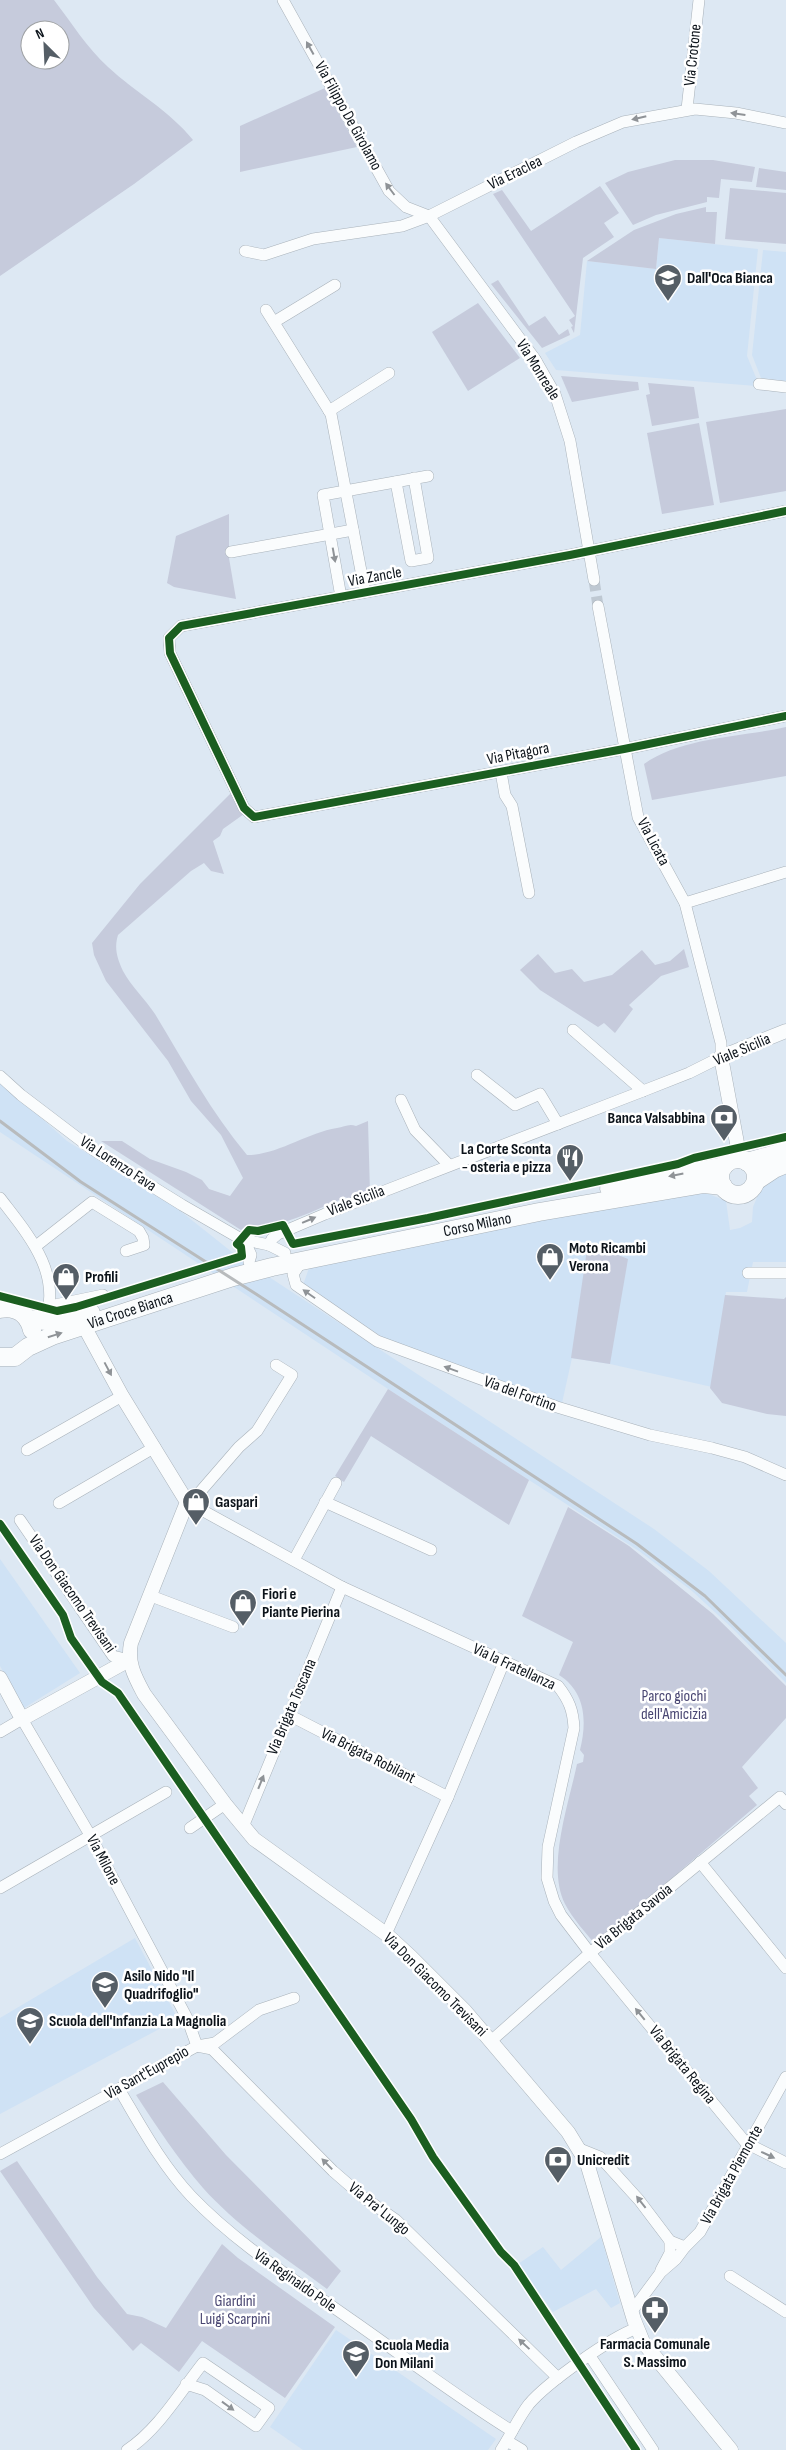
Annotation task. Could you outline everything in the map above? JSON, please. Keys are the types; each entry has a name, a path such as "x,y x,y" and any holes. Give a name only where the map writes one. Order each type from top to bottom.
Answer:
{"main road":[{"path":"786,1151 731,1161 724,1166 720,1176 723,1186 730,1193 739,1195 748,1192 756,1181 774,1169 786,1164"},
{"path":"744,1160 753,1168 756,1181"},
{"name":"Corso Milano","path":"227,1273 277,1249 724,1166"},
{"name":"Corso Milano","path":"227,1273 302,1261 577,1205 704,1184 723,1186"},
{"name":"Via Croce Bianca","path":"0,1309 18,1310 28,1319 48,1314 83,1315 227,1273"},
{"name":"Via Croce Bianca","path":"0,1357 15,1357 28,1347 52,1336 227,1273"},
{"path":"28,1319 32,1328 32,1338 28,1347"}],"street":[{"name":"Via Filippo De Girolamo","path":"283,0 389,191 406,207 429,216"},
{"name":"Via Crotone","path":"687,110 699,0"},
{"name":"Via Eraclea","path":"245,251 264,255 313,239 402,226 429,216 576,142 623,122 687,110 736,113 786,122"},
{"name":"Via Monreale","path":"429,216 534,359 555,394 570,441 594,580"},
{"path":"274,322 335,285"},
{"name":"Via Zancle","path":"266,310 328,411 346,491 365,592"},
{"path":"328,411 389,373"},
{"path":"759,384 786,387"},
{"name":"Via Zancle","path":"340,597 323,495 428,476"},
{"name":"Via Zancle","path":"396,482 411,561 428,558 414,478"},
{"name":"Via Zancle","path":"254,817 244,808 170,653 169,638 181,626 590,552 642,539 786,511"},
{"path":"231,552 353,530"},
{"path":"598,606 624,749"},
{"name":"Via Pitagora","path":"254,817 624,749 786,716"},
{"name":"Via Licata","path":"624,749 638,817 685,903 720,1043 721,1057"},
{"name":"Via Pitagora","path":"501,772 505,795 512,806 529,893"},
{"path":"685,903 786,872"},
{"path":"573,1030 643,1091"},
{"name":"Viale Sicilia","path":"277,1249 272,1239 286,1230 689,1073 721,1057 786,1031"},
{"path":"721,1057 744,1160"},
{"path":"477,1075 515,1105 540,1094 558,1124"},
{"name":"Via Lorenzo Fava","path":"0,1076 21,1095 92,1149 182,1205 245,1241 277,1249"},
{"path":"401,1100 416,1130 449,1165"},
{"path":"0,1198 42,1257 48,1314"},
{"path":"36,1246 92,1202 139,1231 144,1245 126,1251"},
{"path":"245,1241 251,1254 249,1262"},
{"name":"Via del Fortino","path":"302,1261 293,1274 296,1285 377,1342 556,1407 650,1436 712,1448 745,1457 786,1475"},
{"path":"748,1272 786,1273"},
{"name":"Via Croce Bianca","path":"48,1314 103,1295"},
{"path":"84,1326 122,1396 187,1502 200,1492 239,1447 257,1431 292,1375 276,1365"},
{"path":"27,1450 122,1396"},
{"path":"59,1503 155,1448"},
{"path":"294,1560 336,1482"},
{"name":"Via la Fratellanza","path":"187,1502 342,1587 558,1686 568,1698 573,1713 572,1742 548,1847 547,1878 554,1902 561,1915 590,1953"},
{"name":"Via Don Giacomo Trevisani","path":"187,1502 131,1643 129,1660 135,1678 144,1694 225,1804 254,1839 386,1934 437,1982 491,2040 580,2149 610,2236 636,2328 643,2342 731,2450"},
{"path":"326,1502 431,1550"},
{"name":"Via Don Giacomo Trevisani","path":"20,1520 113,1656 129,1660"},
{"name":"Via Brigata Toscana","path":"243,1827 342,1587"},
{"path":"151,1596 233,1627"},
{"path":"0,1732 129,1660"},
{"path":"386,1934 448,1797 504,1662"},
{"name":"Via Milone","path":"0,1678 90,1835 187,2018 197,2046"},
{"name":"Via Brigata Robilant","path":"289,1715 448,1797"},
{"path":"0,1888 166,1792"},
{"name":"Via Brigata Savoia","path":"491,2040 590,1953 700,1862 783,1800"},
{"path":"190,1828 225,1804"},
{"path":"700,1862 786,1968"},
{"name":"Via Brigata Regina","path":"590,1953 749,2146 786,2163"},
{"name":"Via Sant'Euprepio","path":"0,2154 197,2046 215,2043 259,2010 294,1998"},
{"name":"Via Pra' Lungo","path":"197,2046 212,2049 333,2170 363,2198 396,2220 558,2378"},
{"name":"Via Brigata Piemonte","path":"632,2311 661,2272 676,2259 700,2232 786,2077"},
{"name":"Via Reginaldo Pole","path":"119,2089 162,2161 190,2194 223,2227 260,2257 412,2364 507,2441 522,2450"},
{"name":"Via Don Giacomo Trevisani","path":"580,2149 600,2157 639,2200 670,2241"},
{"path":"661,2272 670,2253 670,2241 685,2247"},
{"path":"730,2276 786,2312"},
{"path":"507,2441 530,2402 558,2378 621,2335 636,2328"},
{"path":"590,2356 650,2445"},
{"path":"127,2450 142,2440 202,2363 269,2408 256,2426 204,2390 186,2384"}],"shaded area":[{"name":"Dall'Oca Bianca","path":"659,238 758,249 747,356 757,380 756,386 556,370 545,353 580,335 587,261 656,269"},
{"path":"763,250 786,252 786,381 761,378 752,355"},
{"path":"0,1081 67,1141 174,1206 237,1256 654,1529 709,1571 786,1643 786,1683 732,1628 692,1591 639,1551 388,1389 0,1132"},
{"path":"786,1172 786,1262 753,1262 747,1292 726,1292 712,1387 610,1364 572,1358 562,1403 402,1350 303,1285 309,1268 429,1240 697,1192 706,1193 726,1201 730,1230 740,1228 752,1222 753,1207 763,1183"},
{"path":"0,1559 80,1673 24,1708 0,1666"},
{"name":"Asilo Nido \"Il Quadrifoglio\"","path":"135,1938 178,2019 0,2114 0,2018"},
{"path":"601,2237 620,2303 611,2308 596,2289 553,2312 518,2264 543,2247 561,2270"},
{"name":"Scuola Media Don Milani","path":"336,2330 496,2439 488,2450 303,2450 270,2427"}],"green space":[{"path":"0,0 54,0 69,20 20,20 20,70 70,70 70,22 100,60 174,120 193,140 134,184 0,276"},
{"path":"325,88 357,147 240,172 240,126"},
{"path":"675,160 713,160 755,167 752,182 721,179 719,198 707,197 707,202 656,215 633,225 605,183 628,172"},
{"path":"759,168 786,172 786,190 756,187"},
{"path":"600,186 619,213 604,223 614,237 583,258 574,333 571,327 573,326 569,320 575,316 493,194 502,190 531,231"},
{"path":"730,188 786,193 786,244 725,239"},
{"path":"706,207 706,212 717,212 715,244 659,238 656,269 587,261 634,230 676,214"},
{"path":"498,280 529,326 545,316 559,335 568,329 570,335 542,348 491,284"},
{"path":"478,303 520,358 468,391 432,332"},
{"path":"561,376 638,382 639,390 572,402"},
{"path":"648,383 694,387 699,418 652,426 646,395 650,394"},
{"path":"786,409 786,491 720,503 706,422"},
{"path":"699,423 714,505 662,514 647,433"},
{"path":"229,514 229,558 236,599 174,587 167,583 176,536"},
{"path":"786,727 786,776 652,800 644,764 659,755 676,748 712,739"},
{"path":"233,791 244,814 223,829 220,836 213,841 224,874 211,871 204,863 191,871 118,935 116,949 119,962 126,977 155,1014 210,1104 247,1155 281,1148 314,1134 349,1125 356,1126 368,1121 370,1193 349,1202 346,1197 284,1222 258,1226 247,1225 241,1230 101,1141 122,1141 150,1159 186,1172 202,1180 209,1189 230,1196 243,1178 221,1135 191,1101 168,1061 106,981 94,955 92,943 140,884"},
{"path":"684,949 689,967 661,976 629,1005 633,1009 615,1033 604,1023 598,1027 540,990 520,970 538,954 555,973 572,969 584,982 612,975 642,950 655,965 670,961"},
{"path":"588,1243 628,1259 610,1364 571,1358"},
{"path":"725,1295 784,1299 786,1297 786,1416 767,1414 722,1403 710,1388"},
{"path":"388,1389 529,1480 509,1525 371,1436 344,1482 335,1476"},
{"name":"Parco giochi dell'Amicizia","path":"568,1507 629,1546 713,1614 786,1686 786,1718 742,1767 758,1788 749,1796 757,1805 595,1944 575,1920 565,1904 560,1889 558,1872 558,1854 565,1816 577,1764 583,1762 584,1755 580,1750 584,1718 582,1708 575,1690 559,1675 573,1642 522,1616"},
{"path":"163,2082 226,2155 341,2271 327,2289 247,2229 217,2203 194,2177 168,2143 136,2095"},
{"name":"Giardini Luigi Scarpini","path":"17,2161 97,2277 127,2314 142,2317 166,2328 222,2244 238,2258 335,2327 285,2398 202,2341 179,2372 141,2343 133,2351 94,2308 0,2171"}],"tunnel":[{"path":"594,580 598,606"}],"railway":[{"path":"0,1121 81,1182 256,1294 637,1544 705,1596 786,1675"}],"cycle path":[{"path":"786,511 570,555 181,626 169,638 170,653 244,808 254,817 624,749 786,716"},
{"path":"0,1296 57,1311 76,1307 242,1256 241,1247 237,1244 249,1230 258,1231 283,1225 293,1244 428,1218 678,1164 694,1158 786,1137"},
{"path":"0,1524 63,1615 71,1638 102,1682 118,1693 411,2119 433,2157 501,2252 514,2265 636,2450"}],"place":[{"name":"Dall'Oca Bianca","path":"668,302"},
{"name":"Banca Valsabbina","path":"724,1142"},
{"name":"La Corte Sconta - osteria e pizza","path":"570,1182"},
{"name":"Moto Ricambi Verona","path":"550,1281"},
{"name":"Profili","path":"66,1301"},
{"name":"Gaspari","path":"196,1526"},
{"name":"Fiori e Piante Pierina","path":"243,1627"},
{"name":"Asilo Nido \"Il Quadrifoglio\"","path":"105,2009"},
{"name":"Scuola dell'Infanzia La Magnolia","path":"30,2045"},
{"name":"Unicredit","path":"558,2184"},
{"name":"Farmacia Comunale S. Massimo","path":"655,2334"},
{"name":"Scuola Media Don Milani","path":"356,2378"}]}
